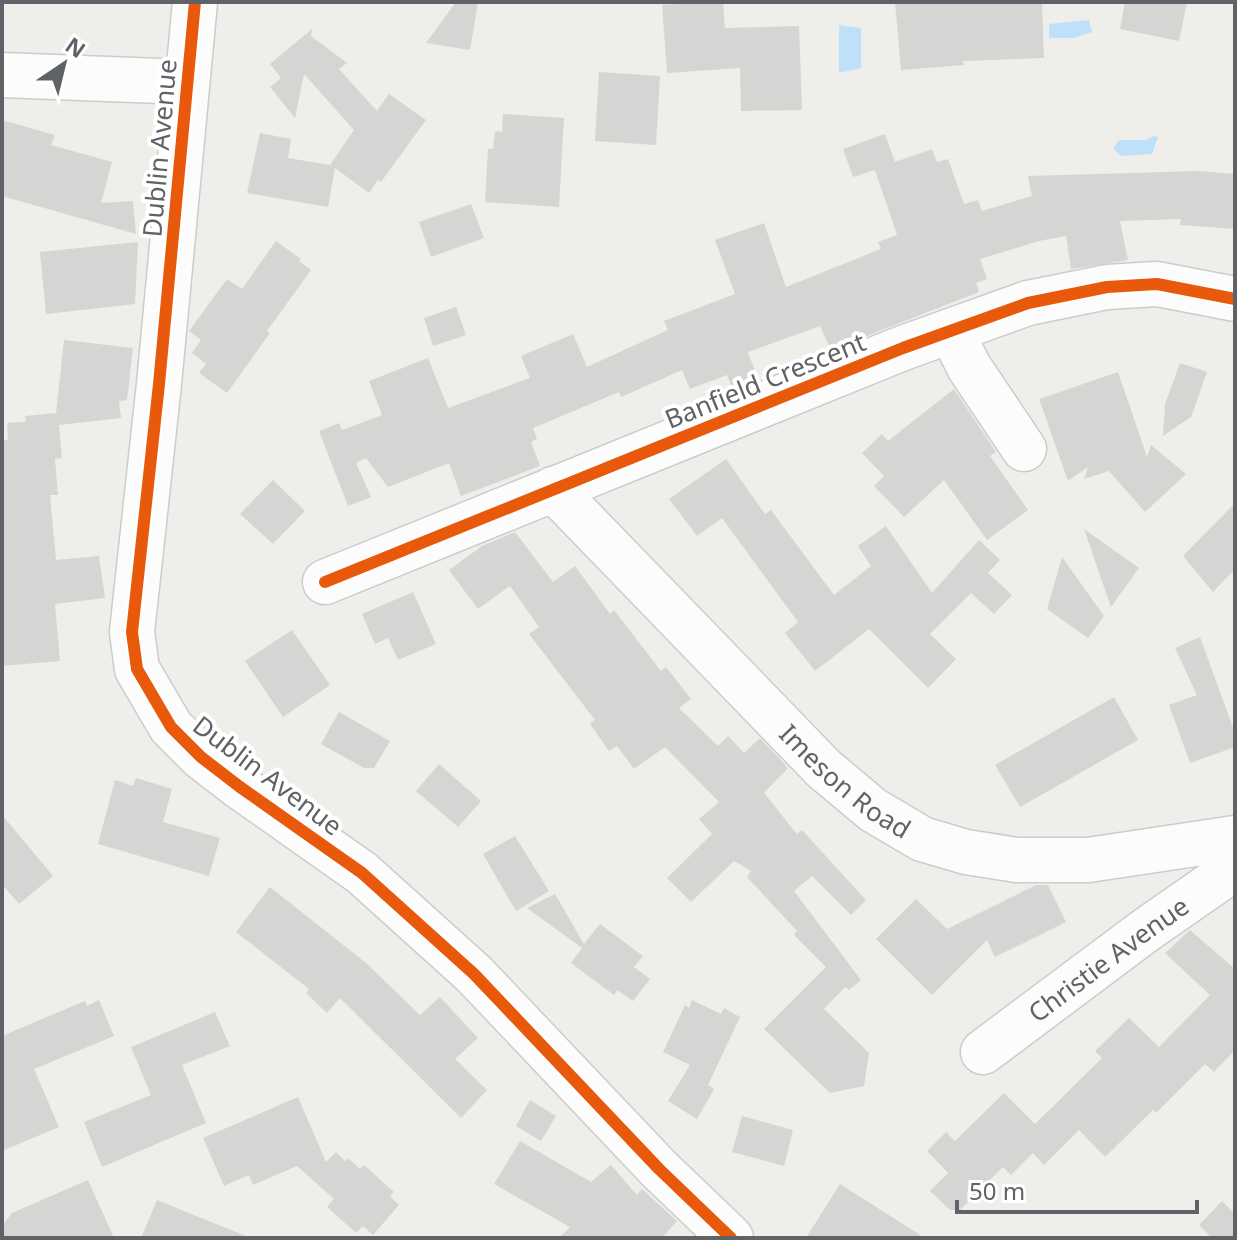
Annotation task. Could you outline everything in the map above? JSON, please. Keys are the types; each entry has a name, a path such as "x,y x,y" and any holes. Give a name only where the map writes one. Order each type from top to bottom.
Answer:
{"street":[{"name":"Dublin Avenue","path":"195,2 132,632 137,669 171,727 201,757 362,873 474,974 659,1169 731,1238"},
{"path":"2,75 187,82"},
{"name":"Banfield Crescent","path":"325,582 1028,303 1107,287 1157,284 1235,299"},
{"path":"951,331 969,367 1024,449"},
{"name":"Imeson Road","path":"553,489 824,769 873,810 922,839 966,852 1017,860 1088,860 1235,838"},
{"name":"Christie Avenue","path":"983,1052 1146,930 1235,868"}],"water":[{"path":"1089,20 1092,32 1073,38 1049,38 1049,24"},
{"path":"839,25 861,28 861,68 839,73"},
{"path":"1158,137 1152,154 1121,156 1113,148 1119,140 1146,140"}],"building":[{"path":"456,2 478,2 470,50 426,43"},
{"path":"723,2 725,28 799,26 802,110 741,111 740,68 667,73 662,5"},
{"path":"895,2 1042,2 1044,58 963,61 964,65 901,70"},
{"path":"1125,2 1187,2 1179,41 1120,29"},
{"path":"312,29 311,36 347,63 339,69 377,111 389,94 426,120 381,182 378,180 369,193 335,168 328,207 247,193 260,133 291,139 288,158 330,165 354,130 304,74 295,118 270,87 281,78 270,64"},
{"path":"599,72 660,76 656,145 595,141"},
{"path":"503,114 564,118 559,207 485,202 488,149 493,149 495,131 502,132"},
{"path":"2,120 55,135 51,145 112,162 101,203 133,201 136,234 2,196"},
{"path":"885,134 895,162 932,149 937,162 948,159 964,204 978,200 982,211 1032,196 1028,176 1199,171 1235,174 1235,229 1180,225 1181,219 1120,221 1128,260 1071,269 1066,236 980,259 987,279 976,283 979,292 831,350 820,326 748,352 758,380 733,390 727,375 690,389 682,370 621,397 619,392 533,428 537,439 531,442 540,466 461,496 449,463 388,487 366,458 356,463 371,497 348,506 319,431 339,423 342,430 382,415 369,381 428,358 448,408 530,378 521,356 573,334 587,367 668,330 664,321 735,294 715,240 764,223 786,287 881,249 878,242 897,235 875,170 853,177 843,149"},
{"path":"471,204 484,238 431,257 419,222"},
{"path":"276,241 311,270 227,393 199,373 206,364 192,353 201,340 189,331 227,279 242,289"},
{"path":"138,242 135,304 46,314 40,252"},
{"path":"456,307 466,335 433,346 424,318"},
{"path":"64,340 133,348 127,400 119,401 121,418 59,425 62,458 55,459 58,495 50,495 56,560 99,556 105,598 55,604 60,661 2,666 2,440 8,440 7,423 26,422 25,416 56,413"},
{"path":"1180,363 1207,372 1191,417 1163,436 1165,404"},
{"path":"1118,372 1147,457 1151,445 1186,474 1145,512 1109,471 1084,479 1088,467 1068,481 1039,399"},
{"path":"954,389 996,452 990,456 1028,510 987,540 944,480 904,517 874,486 884,476 862,453 882,434 888,441"},
{"path":"726,459 765,514 771,510 834,595 871,566 858,546 886,526 932,593 979,540 1000,560 988,573 1012,595 994,614 971,593 930,634 956,659 928,688 869,629 815,671 785,633 798,622 722,518 697,536 669,499"},
{"path":"273,480 305,511 273,544 240,514"},
{"path":"1235,503 1235,569 1213,592 1183,556"},
{"path":"1084,529 1139,568 1111,607"},
{"path":"515,532 553,582 575,566 610,614 614,610 661,671 666,667 691,699 679,708 718,746 728,736 744,753 760,738 788,768 764,793 797,834 802,830 866,900 851,915 812,876 794,891 861,980 849,990 845,987 824,1009 869,1053 864,1086 830,1093 764,1029 826,967 794,935 797,931 747,877 751,871 734,861 691,902 667,878 712,834 699,819 719,802 665,747 634,769 617,746 609,751 590,724 595,720 529,634 539,627 510,586 478,609 449,570 482,546"},
{"path":"1062,557 1104,616 1088,638 1047,609"},
{"path":"413,592 436,644 398,660 388,638 375,644 362,614"},
{"path":"292,630 330,685 283,717 245,661"},
{"path":"1200,637 1235,733 1235,747 1190,763 1169,705 1197,695 1175,648"},
{"path":"1114,697 1138,740 1020,807 995,765"},
{"path":"339,712 390,741 374,768 364,768 321,744"},
{"path":"439,764 481,801 458,827 416,791"},
{"path":"136,778 172,789 163,822 220,838 209,876 98,844 115,780 133,786"},
{"path":"2,815 53,876 19,904 2,884"},
{"path":"515,836 549,891 516,911 483,854"},
{"path":"1036,885 1048,885 1066,922 995,957 987,940 932,995 876,939 916,899 947,929"},
{"path":"270,887 366,963 420,1015 440,997 478,1038 455,1059 487,1090 461,1118 340,998 327,1013 306,993 309,989 236,932"},
{"path":"555,894 584,944 600,924 643,956 634,967 650,979 633,1001 617,990 614,995 571,963 582,948 527,908"},
{"path":"1190,930 1235,969 1235,1050 1214,1072 1205,1064 1156,1113 1153,1110 1105,1157 1079,1130 1044,1165 1033,1153 1011,1175 1003,1167 960,1210 950,1210 930,1191 948,1173 927,1151 946,1132 955,1141 1004,1093 1035,1124 1102,1058 1095,1051 1129,1018 1159,1047 1210,995 1165,953"},
{"path":"99,1000 114,1036 34,1069 59,1127 2,1151 2,1036 85,1001 87,1006"},
{"path":"692,1000 721,1014 724,1008 740,1017 708,1085 714,1089 697,1119 668,1101 690,1065 663,1052 685,1005 689,1008"},
{"path":"215,1012 230,1046 182,1065 206,1123 102,1167 84,1122 151,1095 131,1047"},
{"path":"298,1097 326,1162 336,1152 360,1169 364,1165 394,1192 390,1196 399,1205 373,1235 363,1226 356,1233 327,1207 334,1199 297,1166 253,1185 249,1175 224,1186 203,1138"},
{"path":"530,1100 556,1116 541,1141 516,1126"},
{"path":"742,1116 793,1130 784,1166 732,1152"},
{"path":"520,1141 591,1182 611,1165 637,1195 642,1189 677,1221 662,1238 559,1238 570,1227 494,1184"},
{"path":"88,1180 114,1238 2,1238 2,1226 12,1213"},
{"path":"840,1184 925,1238 806,1238"},
{"path":"157,1200 248,1237 141,1238"},
{"path":"1222,1201 1235,1214 1235,1238 1212,1238 1199,1225"}],"cycle path":[{"path":"195,2 132,632 137,669 171,727 201,757 362,873 474,974 659,1169 731,1238"},
{"path":"325,582 903,348 1028,303 1107,287 1157,284 1235,299"}]}
